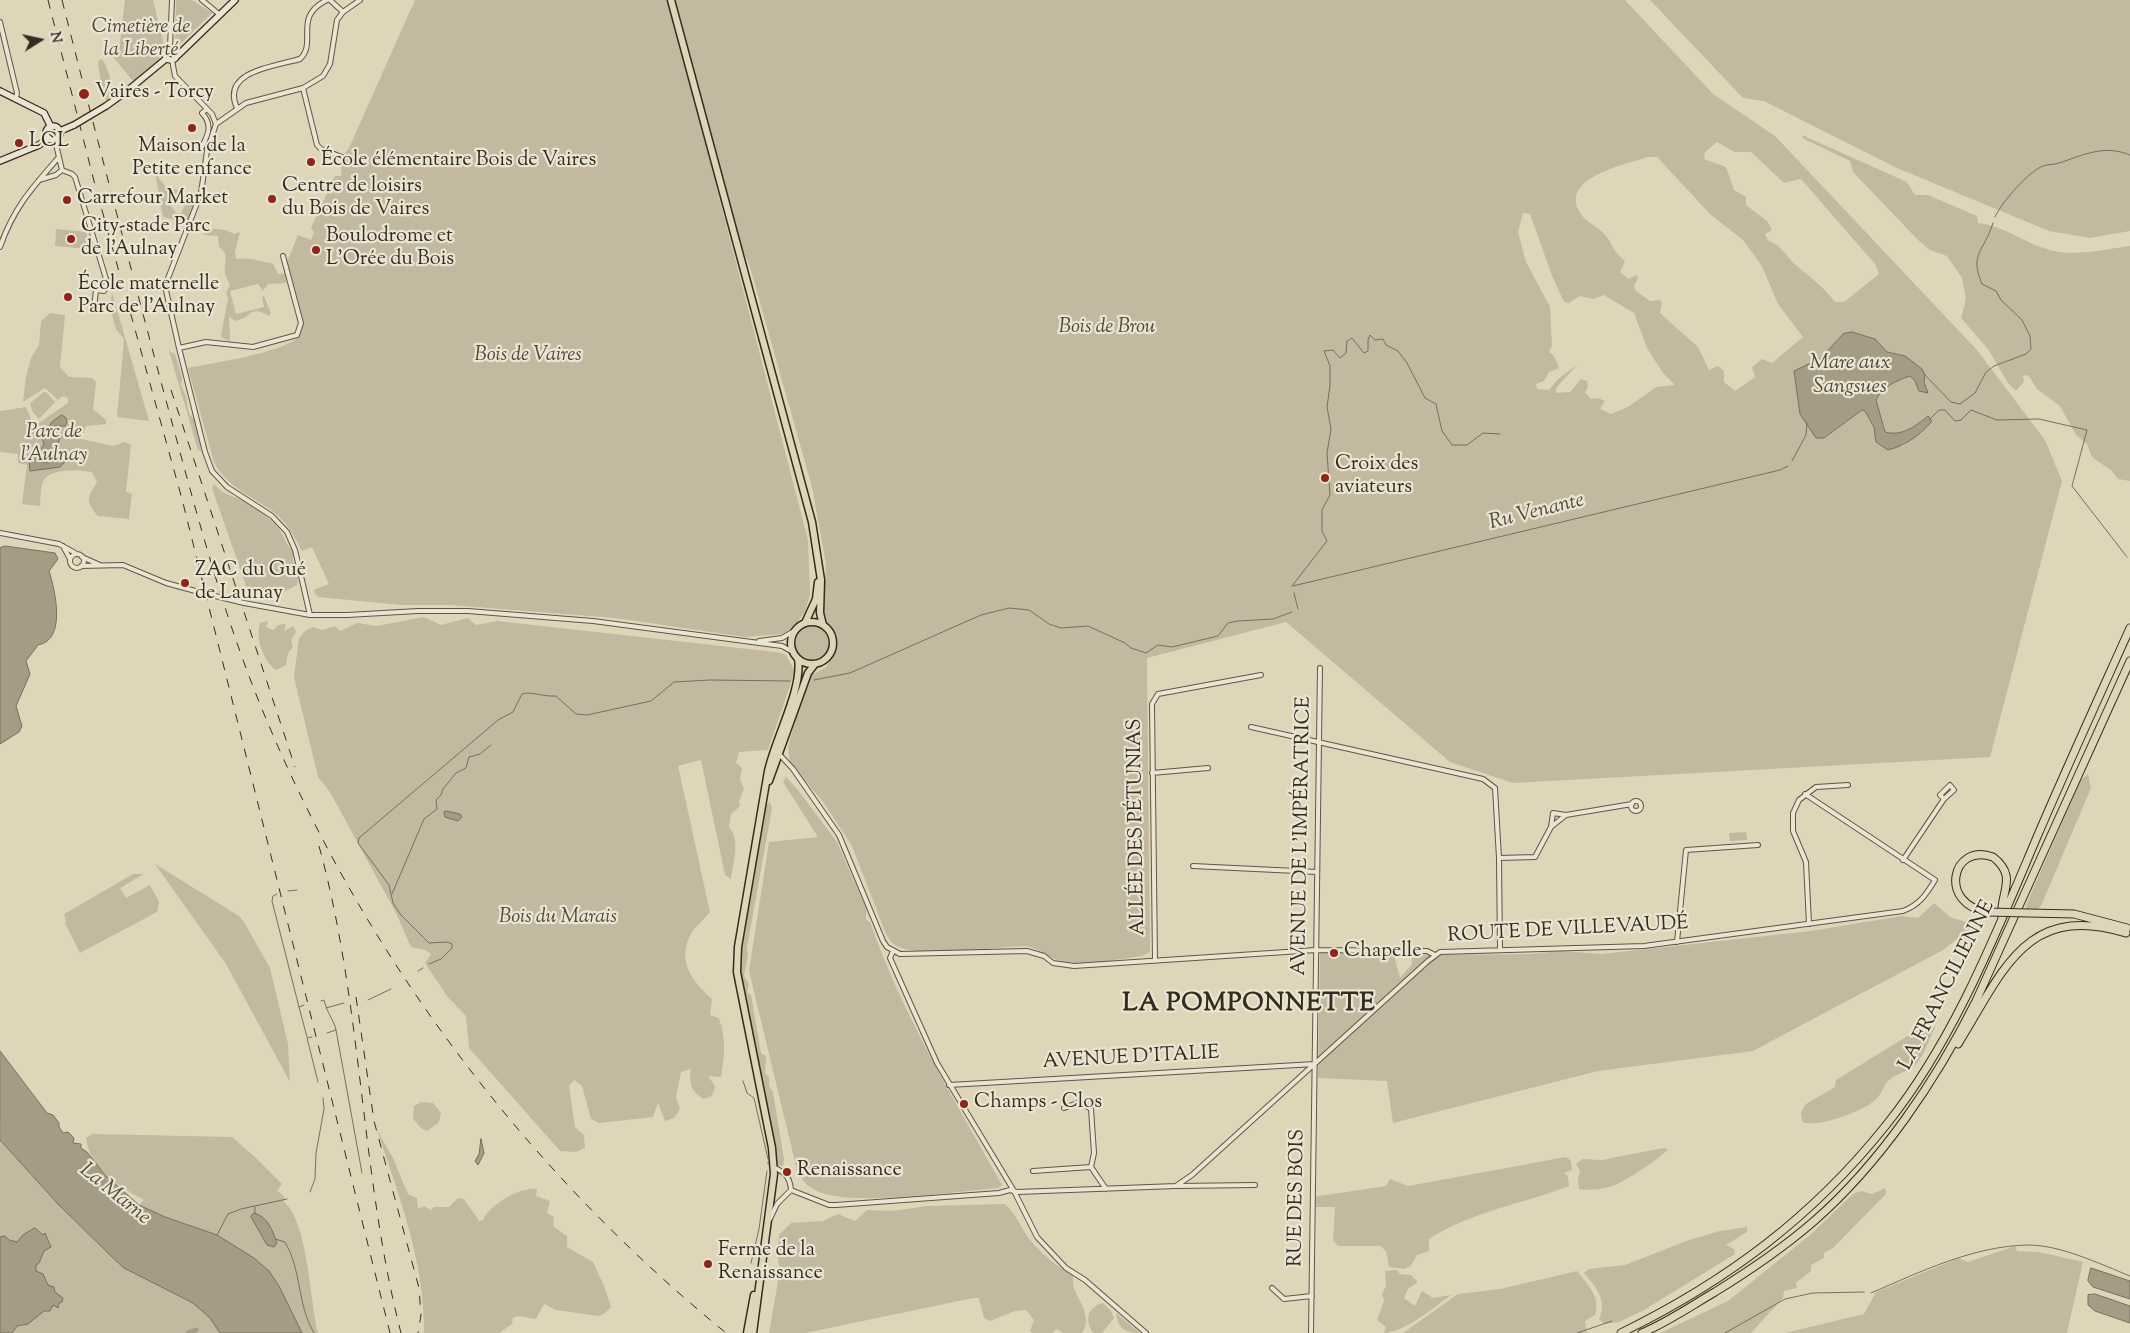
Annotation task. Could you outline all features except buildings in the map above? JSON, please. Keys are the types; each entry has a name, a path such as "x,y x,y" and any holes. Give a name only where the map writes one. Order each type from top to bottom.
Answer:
{"highway":[{"name":"LA FRANCILIENNE","path":"1620,1333 1677,1305 1745,1260 1790,1227 1839,1179 1888,1124 1931,1060 2002,920 2130,628"},
{"name":"LA FRANCILIENNE","path":"1642,1333 1725,1286 1774,1253 1814,1222 1849,1188 1890,1137 1948,1052 1987,978 2130,661"},
{"path":"2002,920 2001,908 2007,885 2005,873 1993,858 1976,855 1966,859 1959,866 1955,884 1959,895 1968,905 1988,912 2029,913 2074,914 2128,931"},
{"path":"1948,1052 1956,1047 2013,958 2035,939 2051,929 2072,924 2093,925 2128,931"}],"main road":[{"path":"169,59 166,51 186,48 235,0"},
{"path":"671,0 812,522 819,561 820,613 823,625"},
{"path":"60,131 74,125 128,91 169,59 175,51"},
{"path":"0,90 44,113 51,127"},
{"path":"51,127 56,127 60,131"},
{"path":"51,127 47,132 52,139"},
{"path":"0,161 60,136 60,131"},
{"path":"805,623 816,599 819,561"},
{"path":"753,1333 765,1246 773,1167 772,1148 737,972 738,947 772,753 800,670 798,659 791,645 794,631 805,623 812,622 823,625 830,632 833,646 826,658 815,664 808,673 765,793"},
{"path":"798,659 809,664 815,664"},
{"path":"747,1333 773,1167"}],"street":[{"path":"172,0 175,51"},
{"path":"202,0 220,15"},
{"path":"237,108 232,95 234,86 240,80 261,69 300,59 304,56 307,48 306,29 309,17 317,6 329,0 343,12"},
{"path":"216,124 237,108 256,100 303,88 317,81 327,70 335,26 343,12 360,0"},
{"path":"0,22 17,93 16,98"},
{"path":"169,59 175,76 212,114 216,124 215,132 207,151 201,193 165,286 205,452 212,471 227,487 272,516 288,532 295,550 310,614"},
{"path":"303,88 317,145 321,149 342,157"},
{"path":"200,149 209,129 209,121 202,113 206,109"},
{"path":"52,139 62,170"},
{"path":"0,247 15,211 59,156"},
{"path":"39,180 56,175 62,170"},
{"path":"62,170 72,174 74,177 107,282 104,291 96,290 94,308"},
{"path":"179,348 213,342 240,347 253,347 297,335 300,323 283,256"},
{"path":"0,533 63,546 100,565"},
{"path":"63,546 73,566 123,565 166,583 202,593 244,603 310,614 347,615 418,611 468,611 593,621 782,646 793,652"},
{"path":"70,559 77,554"},
{"path":"81,566 82,557"},
{"path":"752,642 782,638 794,631"},
{"name":"AVENUE DE L'IMPÉRATRICE","path":"1315,1064 1320,668"},
{"name":"ALLÉE DES PÉTUNIAS","path":"1155,961 1152,704 1158,694 1261,675"},
{"path":"785,717 777,750 778,754 793,769 839,835 883,941 893,951 914,955 1026,951 1044,956 1053,962 1074,966 1316,950 1427,951 1435,955"},
{"path":"1251,727 1483,779 1496,791 1500,950"},
{"path":"1152,773 1208,768"},
{"path":"1809,924 1806,862 1793,831 1792,821 1795,806 1804,794 1816,786 1848,785"},
{"path":"1804,794 1903,860 1944,799"},
{"path":"1499,858 1535,857 1551,827 1554,813 1566,815 1632,804"},
{"path":"1551,827 1566,815"},
{"path":"1677,942 1686,850 1758,845"},
{"name":"ROUTE DE VILLEVAUDÉ","path":"1176,1186 1192,1175 1435,955 1447,951 1644,946 1903,911 1919,903 1935,880 1903,860"},
{"path":"1193,866 1317,872"},
{"path":"893,951 890,958 924,1039 1014,1191 1037,1236 1060,1262 1085,1280 1146,1333"},
{"name":"AVENUE D'ITALIE","path":"949,1084 1315,1064"},
{"name":"RUE DES BOIS","path":"1311,1333 1315,1064"},
{"path":"1064,1108 1080,1102 1092,1110 1094,1153 1092,1167 1106,1188"},
{"path":"765,1246 773,1211 791,1190 786,1174 773,1167"},
{"path":"1033,1170 1092,1167"},
{"path":"791,1190 829,1205 836,1205 1000,1193 1010,1190 1256,1185"},
{"path":"1272,1288 1284,1299 1312,1296"}],"green space":[{"name":"Cimetière de la Liberté","path":"125,0 153,0 164,45 161,50 161,58 133,81 112,56 119,50"},
{"path":"176,0 192,0 212,13 180,44 175,38"},
{"name":"Bois de Vaires","path":"415,0 668,0 808,540 810,595 805,611 795,626 783,634 745,637 615,618 450,605 401,605 318,597 313,590 329,584 312,547 302,551 290,530 279,517 233,485 219,471 214,462 188,368 258,354 284,345 298,337 303,323 287,261 298,235 311,240 314,232 311,228 335,176 341,176 342,157 349,148"},
{"name":"Bois de Brou","path":"674,0 1625,0 1713,94 1775,136 1977,350 2045,440 2062,481 1990,757 1513,783 1450,762 1286,622 1147,658 1150,952 1142,956 1077,963 1049,957 1028,946 957,952 921,952 895,945 884,929 852,846 824,803 790,763 788,747 807,678 826,667 836,652 836,641 823,616 826,564 812,487 750,267 741,246","holes":["1717,142 1734,152 1751,152 1784,183 1801,179 1875,264 1879,274 1844,302 1835,302 1822,287 1793,263 1780,248 1768,241 1765,234 1772,230 1767,221 1746,205 1746,197 1734,190 1726,167 1704,159 1705,152","1648,157 1657,157 1710,214 1743,240 1762,266 1778,304 1803,337 1772,363 1762,359 1752,367 1755,377 1735,391 1724,382 1724,371 1718,366 1709,370 1698,347 1660,313 1662,303 1660,300 1650,301 1636,291 1634,286 1638,278 1636,275 1629,279 1620,272 1625,261 1616,252 1604,233 1584,218 1579,211 1576,199 1579,189 1587,181 1612,168","1523,213 1530,214 1552,276 1564,302 1569,303 1580,296 1593,299 1604,295 1634,313 1647,348 1663,373 1675,385 1656,387 1628,407 1611,414 1600,409 1605,401 1598,398 1591,399 1585,392 1588,387 1587,381 1581,379 1570,392 1556,393 1556,388 1577,365 1558,379 1549,390 1537,389 1536,384 1544,381 1549,372 1559,368 1554,356 1549,352 1552,346 1550,307 1526,262 1518,232","1852,332 1875,339 1887,352 1905,356 1925,375 1924,382 1927,393 1919,391 1915,381 1910,376 1886,388 1876,400 1885,432 1902,432 1913,427 1928,416 1923,431 1903,446 1876,441 1874,427 1865,411 1862,410 1825,438 1797,392 1794,372 1821,358 1843,334"]},
{"path":"1650,0 2130,0 2130,231 2090,238 2049,231 1897,168 1764,101 1743,98"},
{"path":"102,59 107,69 111,86 107,101 103,98 98,63"},
{"path":"1802,135 1907,182 1915,195 1928,195 1977,216 1978,223 2006,231 2041,247 2070,253 2130,246 2130,481 2118,479 2112,471 2092,457 2087,444 2076,435 2060,406 2037,389 2028,375 2023,376 2024,382 2016,391 2008,383 1988,349 1961,318 1966,299 1962,278 1947,256 1930,250 1917,239 1853,172 1850,161 1804,139"},
{"path":"155,173 166,187 178,190 179,193 171,206 176,213 181,213 188,198 193,196 197,204 187,223 163,217"},
{"path":"206,228 226,230 234,234 240,232 235,252 236,259 249,259 273,264 278,274 286,273 286,283 268,284 263,291 258,284 230,291 236,314 264,307 262,297 264,296 271,313 269,316 255,311 236,321 229,317 230,341 222,338 221,335 228,299 226,293 230,285 225,274 225,256 219,247 218,236 204,235"},
{"name":"City-stade Parc de l'Aulnay","path":"56,229 87,232 86,249 55,246"},
{"path":"112,292 149,421 117,417 124,339 116,329 112,315 109,314"},
{"name":"Parc de l'Aulnay","path":"50,313 65,315 60,367 69,377 92,378 96,382 93,409 106,420 106,424 86,426 81,439 113,446 125,442 131,445 126,492 132,494 129,519 98,516 89,503 89,496 97,482 92,472 65,471 51,474 46,477 42,484 40,506 22,504 27,465 18,463 18,454 0,452 0,411 26,407 34,426 68,403 68,398 63,396 58,400 45,388 23,402 26,377 31,358 39,345 41,321"},
{"path":"169,351 175,354 182,377 181,386 186,396 189,414 195,420 201,451 198,450"},
{"path":"44,392 55,402 39,419 32,411 30,403"},
{"path":"214,484 224,493 242,500 257,509 278,528 288,546 294,552 293,562 297,567 298,573 297,585 280,594 246,586 212,488"},
{"name":"Bois du Marais","path":"424,617 441,625 468,618 476,625 497,621 775,652 785,654 795,671 768,750 739,752 736,763 742,768 740,779 744,789 739,801 740,806 731,814 729,827 735,839 731,879 725,875 701,760 678,766 710,912 690,936 686,945 686,963 693,978 712,999 710,1015 719,1018 724,1047 721,1077 708,1076 715,1086 712,1096 703,1099 696,1093 690,1079 691,1069 681,1072 676,1097 680,1109 674,1118 665,1121 658,1103 653,1117 599,1123 591,1119 582,1086 574,1080 569,1086 575,1127 584,1135 585,1148 576,1152 560,1151 469,1048 466,1016 447,996 425,963 431,954 425,950 411,947 396,913 330,792 318,777 294,677 299,638 306,630 313,627 322,630 335,626 340,631 357,623 377,626"},
{"path":"268,621 266,627 274,630 278,625 286,624 284,631 293,626 296,632 291,640 293,647 288,653 286,665 276,670 267,661 259,642 260,623"},
{"path":"811,626 818,627 824,631 828,637 828,651 824,657 818,661 811,662 804,661 798,657 794,651 793,644 794,637 798,631 804,627"},
{"path":"2088,774 2091,788 2041,906 2037,910 2027,910 2026,905 2081,780"},
{"path":"786,777 837,842 866,908 866,920 870,922 898,991 930,1056 1002,1185 999,1188 904,1197 851,1198 830,1195 815,1190 807,1184 797,1170 749,971 769,842 818,837 783,782"},
{"path":"770,802 772,808 747,948 748,955 744,976 749,984 747,992 751,995 761,1053 766,1056 765,1073 769,1077 769,1086 773,1092 784,1159 783,1166 779,1166 776,1162 740,968 741,949 765,806"},
{"path":"1746,832 1747,840 1730,841 1729,833"},
{"path":"155,864 239,916 244,922 270,968 288,1044 290,1082 226,964"},
{"path":"133,874 144,874 120,888 126,898 150,885 159,902 157,912 80,953 65,923 64,914"},
{"path":"1934,903 1950,917 1966,922 1972,936 1966,949 1960,955 1957,939 1943,950 1753,1051 1598,1071 1393,1123 1387,1081 1318,1078 1320,952 1393,951 1400,978 1412,964 1411,955 1531,954 1560,951 1602,954 1811,931 1902,916 1918,918"},
{"path":"1927,1024 1935,1027 1918,1062 1912,1068 1889,1080 1874,1101 1859,1110 1829,1121 1818,1123 1802,1122 1801,1112 1806,1104 1835,1087 1836,1080"},
{"path":"421,1102 433,1103 441,1113 439,1122 427,1131 421,1128 413,1119 414,1106"},
{"path":"377,1130 393,1158 408,1194 417,1198 418,1209 424,1206 431,1210 434,1207 449,1207 458,1198 464,1199 479,1221 483,1220 498,1203 506,1198 522,1191 537,1189 536,1196 550,1201 547,1213 554,1217 553,1226 567,1236 567,1247 593,1262 611,1307 604,1314 598,1316 556,1310 544,1304 536,1319 518,1316 513,1318 512,1324 499,1333 424,1333 420,1281 415,1255 402,1205"},
{"path":"93,1134 232,1137 256,1158 282,1184 277,1191 284,1196 284,1202 292,1212 298,1226 307,1263 318,1333 302,1333 279,1286 269,1271 217,1235 165,1217 139,1205 144,1200 107,1176 93,1159 86,1138"},
{"path":"0,1140 58,1204 124,1268 204,1308 226,1333 0,1333"},
{"path":"1663,1148 1668,1149 1649,1164 1615,1185 1595,1190 1579,1189 1578,1179 1580,1171 1576,1164 1582,1159 1602,1160"},
{"path":"1566,1157 1571,1161 1572,1170 1564,1173 1568,1176 1569,1186 1480,1215 1445,1229 1429,1239 1429,1251 1417,1255 1411,1266 1404,1269 1389,1267 1386,1251 1380,1246 1338,1246 1333,1240 1335,1207 1313,1207 1313,1197 1386,1186 1390,1179 1408,1186"},
{"path":"1885,1188 1886,1194 1833,1248 1824,1253 1824,1258 1811,1265 1811,1271 1796,1283 1797,1288 1784,1291 1783,1298 1751,1333 1660,1333 1728,1301 1810,1235 1853,1194 1861,1191 1872,1194"},
{"path":"1005,1204 1013,1212 1035,1245 1056,1264 1073,1275 1074,1289 1086,1317 1085,1328 1082,1333 1063,1333 1057,1329 1052,1333 1032,1333 1030,1331 1034,1320 1026,1310 1015,1311 990,1321 984,1318 979,1298 973,1298 805,1333 769,1333 780,1270 777,1253 779,1235 791,1223 823,1221 838,1214 855,1221 867,1210 892,1211 927,1206"},
{"path":"1747,1227 1747,1232 1726,1245 1734,1249 1735,1254 1644,1310 1619,1322 1604,1324 1599,1319 1602,1306 1601,1300 1596,1289 1584,1273 1589,1269 1625,1265 1689,1240 1720,1231"},
{"path":"2015,1246 2017,1251 2039,1252 2083,1262 2067,1333 1785,1333 1864,1314 1876,1292 1959,1258 1968,1262"},
{"path":"1397,1270 1400,1274 1411,1275 1418,1282 1408,1289 1404,1298 1415,1306 1422,1291 1433,1298 1451,1295 1410,1324 1401,1329 1384,1333 1386,1327 1377,1320 1384,1301 1382,1294 1386,1286 1385,1271"},
{"path":"1577,1271 1589,1286 1596,1302 1595,1315 1585,1321 1587,1333 1403,1333 1458,1294 1500,1289"},
{"path":"1103,1303 1111,1311 1114,1318 1102,1333 1093,1333 1090,1328 1089,1314 1094,1307"},
{"path":"1116,1313 1140,1333 1123,1329 1118,1323"}],"water":[{"name":"Mare aux Sangsues","path":"1852,332 1875,339 1887,352 1905,356 1922,369 1925,375 1924,382 1928,393 1919,391 1915,381 1910,376 1886,388 1876,400 1885,432 1902,432 1913,427 1928,416 1932,421 1913,439 1895,448 1888,450 1876,442 1874,427 1865,411 1862,410 1824,438 1816,438 1800,414 1794,371 1821,358 1843,334"},
{"path":"62,415 66,418 67,423 65,426 54,426 52,432 60,438 56,449 62,453 65,462 60,467 30,471 29,461 43,446 42,438 52,422","holes":["45,450 51,453 52,459 49,463 38,462 36,459"]},
{"path":"5,546 55,553 58,559 49,571 57,613 53,634 47,641 38,645 26,661 30,674 16,706 22,726 19,732 0,744 0,548"},
{"path":"444,812 460,814 462,817 458,821 445,817"},
{"name":"La Marne","path":"0,1051 47,1113 53,1115 63,1133 68,1132 74,1138 73,1143 81,1144 81,1148 87,1152 105,1175 139,1205 165,1217 217,1235 254,1258 269,1271 279,1286 302,1333 220,1333 210,1318 193,1303 124,1268 113,1258 58,1204 0,1140"},
{"path":"481,1139 484,1153 478,1165 475,1161 479,1154"},
{"path":"254,1213 263,1217 269,1225 277,1243 274,1247 267,1245 251,1217"},
{"path":"35,1228 43,1235 45,1233 51,1247 44,1251 39,1263 36,1265 36,1271 43,1274 48,1285 54,1287 55,1292 63,1298 62,1302 59,1303 58,1308 53,1305 50,1311 44,1311 28,1324 17,1326 12,1333 0,1333 0,1237 5,1236 9,1240 17,1242 23,1235"},
{"path":"2091,1268 2130,1281 2130,1299 2093,1287 2088,1281"},
{"path":"2095,1294 2130,1306 2130,1323 2095,1311 2088,1305 2088,1295"}],"waterway":[{"path":"1995,217 2016,188 2030,174 2043,166 2057,164 2094,152 2111,150 2130,155"},
{"path":"1925,375 1951,402 1960,404 1975,393 1986,372 1994,366 2026,354 2031,349 2030,336 2022,320 2001,300 1996,291 1982,284 1978,274 1977,259 1993,223"},
{"path":"1292,586 1327,541 1322,531 1322,510 1330,495 1327,453 1331,429 1327,407 1330,366 1324,351 1333,350 1340,358 1346,353 1347,341 1352,338 1364,353 1368,351 1370,335 1375,340 1383,339 1386,345 1398,351 1407,363 1425,398 1436,404 1442,431 1452,445 1467,445 1483,433 1500,434"},
{"name":"Ru Venante","path":"1929,420 1939,410 1945,410 1955,421 1961,420 1971,410 1997,420 2039,419 2087,430 2072,486 2127,557"},
{"name":"Ru Venante","path":"1792,461 1806,435 1807,423"},
{"name":"Ru Venante","path":"1293,586 1780,470 1788,466"},
{"path":"1294,593 1298,609"},
{"path":"814,680 850,673 981,615 1009,608 1029,610 1049,624 1061,628 1088,626 1125,643 1131,648 1146,653 1158,645 1172,647 1218,636 1228,623 1273,619 1292,612"},
{"path":"429,964 441,959 452,948 452,944 447,942 429,943 401,915 393,903 389,885 358,843 359,838 498,720 513,712 522,694 556,696 576,714 587,715 651,701 674,682 710,680 790,681"},
{"path":"392,894 424,819 437,809 436,800 441,795 443,789 456,773 466,768 469,757 480,754 491,745"},
{"path":"288,891 297,890"},
{"path":"277,894 273,896 272,901 299,1007"},
{"path":"418,971 423,968"},
{"path":"368,1000 391,989"},
{"path":"321,1001 324,1000 336,1030 327,1033"},
{"path":"326,1008 344,1003"},
{"path":"304,1005 299,1007 307,1037"},
{"path":"336,1030 362,1173"},
{"path":"312,1037 307,1038 318,1082"},
{"path":"743,1081 747,1093 754,1098 768,1159"},
{"path":"310,1192 315,1179 316,1153 324,1109 323,1098"},
{"path":"751,1263 759,1229 767,1171"},
{"path":"217,1235 228,1214 241,1209 287,1199"},
{"path":"255,1207 255,1213"},
{"path":"275,1239 285,1242 290,1253 305,1311 314,1333"},
{"path":"1871,1293 1967,1255 2007,1246 2028,1245 2054,1248 2130,1276"},
{"path":"1725,1333 1785,1299 1813,1293 1864,1292"},
{"path":"1577,1333 1612,1321"},
{"path":"188,1333 196,1330"}],"railway":[{"path":"48,0 95,185 182,499 390,1333"},
{"path":"62,0 186,476 210,558 251,681 307,809 353,894 403,976 459,1055 519,1130 584,1202 653,1269 726,1333"},
{"path":"171,390 295,767"},
{"path":"319,846 345,967 377,1212 401,1333"},
{"path":"356,997 374,1121 419,1288 421,1315 418,1333"}],"place":[{"name":"Vaires - Torcy","path":"84,94"},
{"name":"Maison de la Petite enfance","path":"192,128"},
{"name":"LCL","path":"19,143"},
{"name":"École élémentaire Bois de Vaires","path":"311,162"},
{"name":"Centre de loisirs du Bois de Vaires","path":"272,199"},
{"name":"Carrefour Market","path":"67,200"},
{"name":"City-stade Parc de l'Aulnay","path":"71,239"},
{"name":"Boulodrome et L’Orée du Bois","path":"316,250"},
{"name":"École maternelle Parc de l'Aulnay","path":"68,297"},
{"name":"Croix des aviateurs","path":"1325,478"},
{"name":"ZAC du Gué de Launay","path":"185,583"},
{"name":"Chapelle","path":"1334,953"},
{"name":"Champs - Clos","path":"964,1104"},
{"name":"Renaissance","path":"787,1172"},
{"name":"Ferme de la Renaissance","path":"708,1264"}],"district":[{"name":"LA POMPONNETTE","path":"1249,1006"}]}
